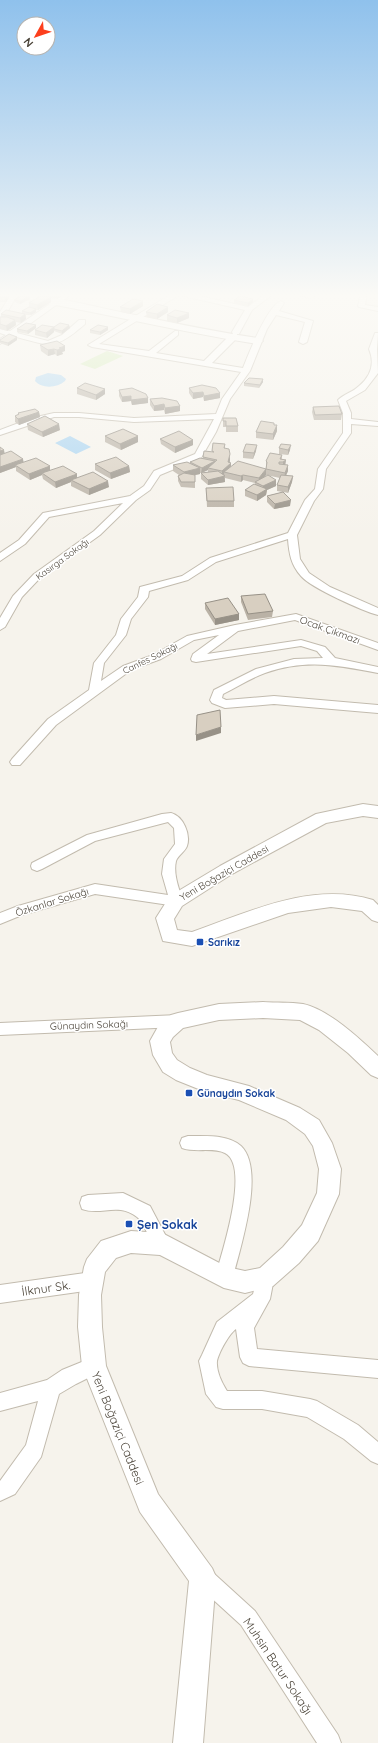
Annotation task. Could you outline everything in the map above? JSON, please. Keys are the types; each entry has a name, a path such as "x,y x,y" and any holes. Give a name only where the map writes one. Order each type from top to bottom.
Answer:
{"street":[{"name":"Kasırga Sokağı","path":"0,627 18,596 37,576 98,533 133,498 147,488 157,473 198,456 212,432 226,399 244,374"},
{"path":"373,374 362,388 342,400 347,413 347,433 322,468 319,489 310,500 292,535 295,559 305,576 326,589 378,612"},
{"path":"0,434 35,420 54,415 79,415 134,420 219,416"},
{"path":"348,421 378,424"},
{"path":"0,558 22,542 46,515 93,508 133,498"},
{"path":"94,692 99,663 121,635 126,620 143,597 144,589 185,578 213,560 292,535"},
{"name":"Ocak Çıkmazı","path":"235,628 296,617 378,647"},
{"path":"235,628 197,656 196,659 301,643 321,649 331,661"},
{"name":"Canfes Sokağı","path":"16,762 52,722 127,668 157,657 191,638 235,628"},
{"path":"378,670 331,661 294,662 260,671 218,692 216,700 225,704 274,700 378,709"},
{"name":"Yeni Boğaziçi Caddesi","path":"378,812 363,810 322,818 226,870 176,901 165,918 169,936 192,939 287,906 331,900 367,905 378,915"},
{"path":"37,866 91,838 162,818 171,818 180,827 181,845 170,859 169,874 176,901"},
{"name":"Özkanlar Sokağı","path":"0,919 18,911 94,889 176,901"},
{"path":"378,1070 355,1047 326,1024 303,1012 263,1010 219,1012 178,1021 166,1031 160,1041 163,1055 170,1066 183,1074 206,1083 242,1092 293,1114 312,1127 324,1150 330,1169 328,1194 310,1233 291,1255 265,1278 261,1299 245,1326 249,1357 378,1369"},
{"name":"Günaydın Sokağı","path":"0,1028 178,1021"},
{"path":"188,1143 220,1144 235,1151 240,1157 243,1174 238,1227 224,1277"},
{"path":"88,1203 123,1201 144,1212 162,1244"},
{"name":"Yeni Boğaziçi Caddesi","path":"203,1577 149,1503 94,1366 90,1327 90,1295 95,1266 109,1249 131,1242 162,1244 224,1277 245,1282 265,1278"},
{"name":"İlknur Sk.","path":"0,1294 92,1281"},
{"path":"261,1299 223,1328 208,1361 213,1387 223,1400 262,1400 310,1408 351,1432 378,1454"},
{"path":"0,1402 51,1388 69,1377 94,1366"},
{"path":"0,1491 8,1487 34,1450 51,1388"},
{"path":"188,1743 203,1577"},
{"name":"Muhsin Batur Sokağı","path":"203,1577 248,1618 330,1743"}],"water":[{"path":"44,374 57,374 61,375 66,379 58,385 50,387 38,384 35,381 36,377"},
{"path":"70,436 91,447 76,454 55,443"}],"building":[{"path":"249,378 263,379 260,385 244,383"},
{"path":"85,383 105,389 96,395 77,388"},
{"path":"202,385 216,388 220,393 204,396 203,392 193,393 189,388"},
{"path":"132,388 146,394 148,398 131,400 131,396 122,397 119,390"},
{"path":"162,398 177,401 180,406 165,408 164,404 154,406 150,399"},
{"path":"339,406 342,414 315,415 313,407"},
{"path":"35,409 39,412 18,419 15,416 19,414 18,413"},
{"path":"45,416 59,424 42,432 27,424"},
{"path":"223,418 236,418 238,426 226,426 226,421 223,421"},
{"path":"261,421 274,423 274,425 277,425 273,434 256,432"},
{"path":"123,429 138,436 120,444 105,436"},
{"path":"179,431 193,440 175,447 160,439"},
{"path":"213,443 225,444 224,448 229,449 230,454 228,462 231,463 222,471 208,468 217,460 203,457 204,451 214,452 212,451"},
{"path":"246,444 257,445 254,453 243,452"},
{"path":"281,444 291,445 288,450 279,448"},
{"path":"11,451 23,459 0,467 0,455"},
{"path":"270,453 282,455 280,459 286,460 279,462 279,464 288,465 285,473 266,469 266,461"},
{"path":"116,457 129,466 110,473 95,464"},
{"path":"36,458 50,466 29,474 15,465"},
{"path":"200,458 215,461 202,468 190,462"},
{"path":"238,461 266,469 259,478 224,472"},
{"path":"187,462 200,468 184,472 173,465"},
{"path":"63,466 77,474 55,482 42,473"},
{"path":"218,471 225,476 208,480 201,473"},
{"path":"93,472 108,481 89,489 71,480"},
{"path":"184,473 195,475 195,482 181,482 178,476"},
{"path":"268,475 276,480 263,486 255,482"},
{"path":"281,475 293,476 288,487 277,485"},
{"path":"254,484 267,489 257,495 245,490"},
{"path":"233,487 234,501 207,501 206,488"},
{"path":"283,492 291,500 275,504 267,496"},
{"path":"265,594 273,611 248,614 241,596"},
{"path":"228,598 239,614 215,619 205,603"},
{"path":"220,710 221,727 196,735 197,715"}],"place":[{"name":"Sarıkız","path":"200,942"},
{"name":"Günaydın Sokak","path":"189,1093"},
{"name":"Şen Sokak","path":"129,1224"}]}
